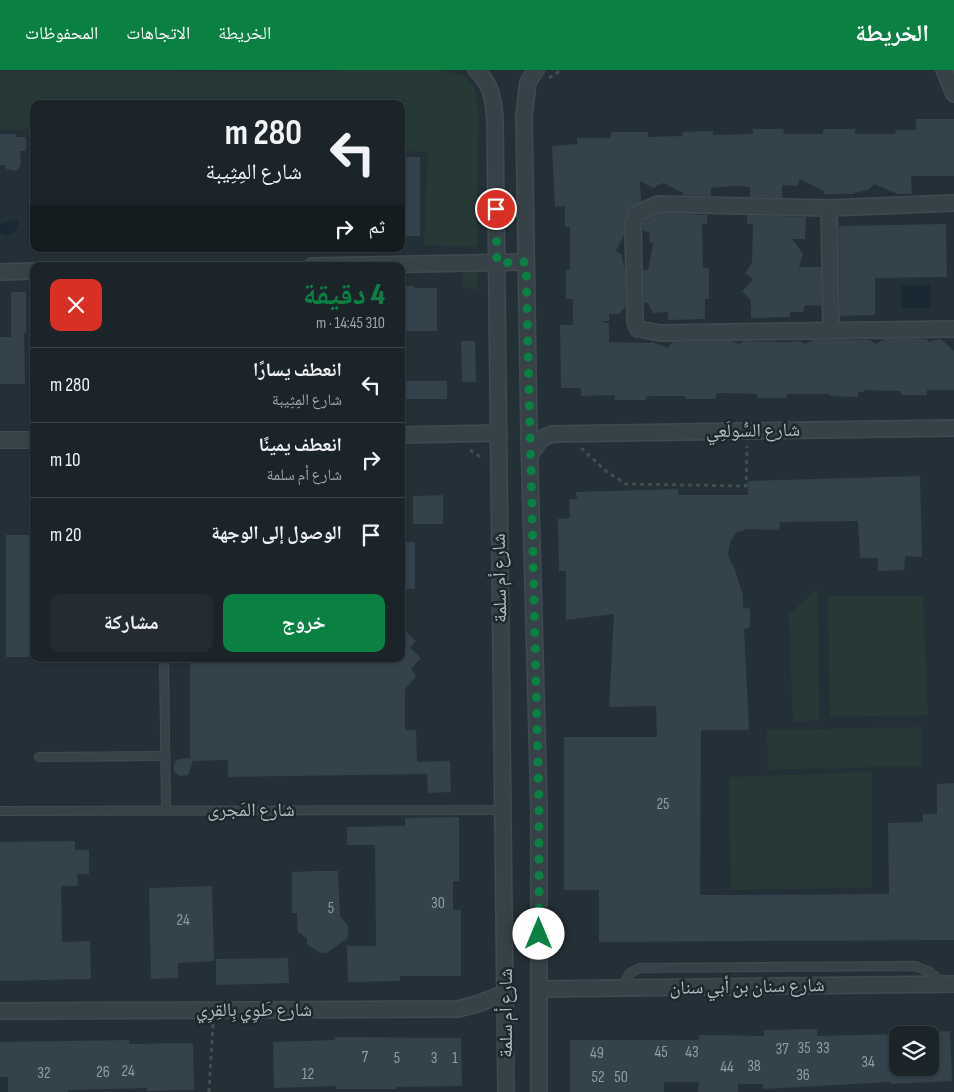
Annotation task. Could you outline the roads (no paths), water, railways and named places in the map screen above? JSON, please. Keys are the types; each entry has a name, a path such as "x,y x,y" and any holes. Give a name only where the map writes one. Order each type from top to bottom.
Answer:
{"street":[{"name":"شارع أم سلمة","path":"476,70 486,80 494,105 500,433 506,1092"},
{"path":"944,70 954,94"},
{"name":"شارع أم سلمة","path":"539,1092 539,807 524,107 528,82 541,76"},
{"path":"954,204 830,208 658,204 636,214 633,223 635,321 638,329 661,332 954,329"},
{"path":"830,208 831,330"},
{"path":"405,264 526,262"},
{"path":"0,272 30,272"},
{"path":"529,409 552,434 541,439 530,455"},
{"name":"شارع السُّولَعِي","path":"552,434 954,428"},
{"path":"405,435 500,433"},
{"path":"0,440 30,440"},
{"name":"شارع سنان بن أبي سنان","path":"539,989 948,984"},
{"name":"شارع طَوِي بِالقِرِي","path":"0,1011 458,1009 506,993"}],"lane":[{"path":"164,662 166,810"},
{"path":"39,757 165,756"},
{"name":"شارع المَجرى","path":"0,811 502,810"},
{"path":"621,989 630,973 640,968 915,966 930,972 948,984"}],"water":[{"path":"18,219 17,228 13,233 7,236 0,233 0,224"},
{"path":"901,285 930,285 930,308 901,308"}]}
